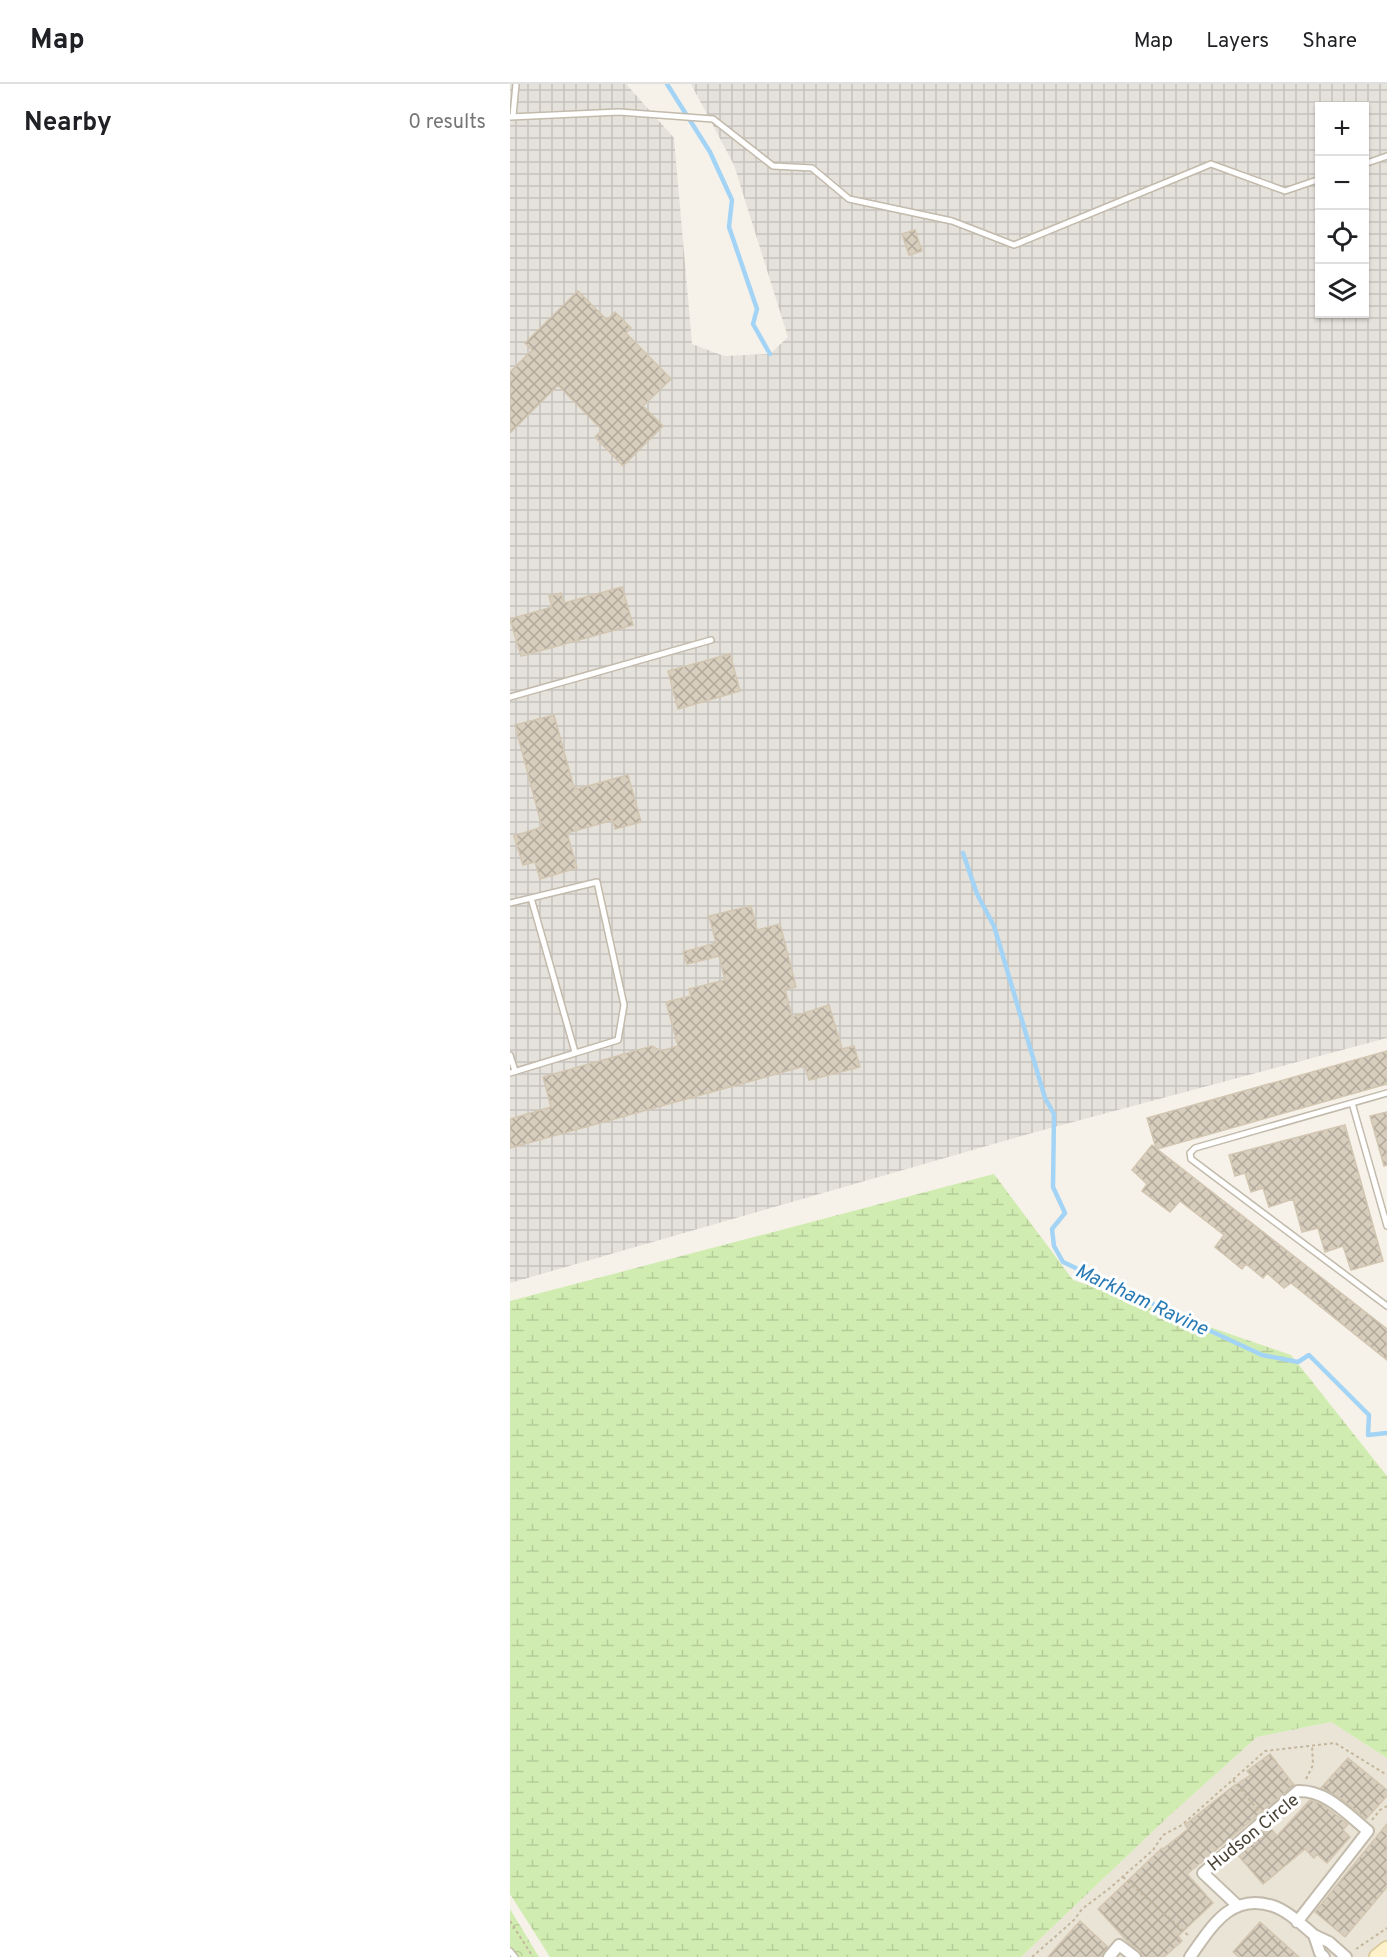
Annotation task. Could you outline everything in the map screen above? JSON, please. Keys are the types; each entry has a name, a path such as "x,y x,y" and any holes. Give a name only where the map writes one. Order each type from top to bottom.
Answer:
{"street":[{"name":"Hudson Circle","path":"1238,1906 1203,1873 1298,1791 1323,1795 1365,1829"},
{"path":"1297,1922 1368,1831 1365,1829"},
{"path":"1190,1957 1222,1914 1238,1906 1256,1904 1273,1906 1314,1935 1350,1953"},
{"path":"1314,1935 1320,1953 1324,1957"},
{"path":"1109,1957 1119,1945 1135,1957"},
{"path":"1377,1957 1387,1949"}],"lane":[{"path":"516,84 511,117 619,112 713,119 773,166 812,168 849,199 952,221 1014,245 1211,164 1285,191 1315,181"},
{"path":"1369,163 1387,156"},
{"path":"510,697 711,640"},
{"path":"510,903 597,882 624,1005 618,1040 512,1072 510,1055"},
{"path":"531,898 575,1052"},
{"path":"1387,1093 1195,1148 1190,1153 1191,1159 1387,1306"},
{"path":"1352,1103 1387,1226"},
{"path":"510,1951 515,1957"}],"path":[{"path":"1032,1957 1074,1920 1082,1909 1153,1850 1163,1835 1182,1825 1265,1751 1335,1743 1387,1775"},
{"path":"1305,1791 1306,1778 1313,1765 1312,1745"},
{"path":"1232,1779 1266,1819"},
{"path":"1365,1829 1377,1813 1387,1806"},
{"path":"1123,1877 1198,1945"},
{"path":"510,1921 533,1957"},
{"path":"1350,1953 1387,1928"}],"shaded area":[{"path":"510,84 626,84 674,138 692,344 724,356 770,354 788,337 734,165 691,84 1387,84 1387,1038 1032,1133 510,1283"},
{"path":"1331,1722 1387,1758 1387,1957 1021,1957 1169,1816 1257,1737"}],"green space":[{"path":"994,1174 1073,1280 1291,1355 1387,1476 1387,1758 1331,1722 1257,1737 1169,1816 1021,1957 550,1957 510,1894 510,1301"},
{"path":"510,1909 539,1957 510,1957"}],"building":[{"path":"915,230 922,251 909,255 902,234"},
{"path":"578,291 607,320 615,312 631,328 626,333 671,379 643,406 663,426 623,466 595,437 602,430 558,385 510,433 510,372 532,350 525,343"},
{"path":"622,587 633,625 521,656 510,619 552,607 549,596 561,593 564,603"},
{"path":"730,654 740,691 678,709 668,671"},
{"path":"554,715 574,788 628,775 641,822 615,829 613,820 567,833 577,868 540,879 535,862 523,865 514,836 542,827 515,725"},
{"path":"751,906 757,930 780,924 796,987 785,989 792,1017 829,1005 842,1049 854,1046 860,1067 809,1080 805,1066 510,1148 510,1119 551,1107 543,1077 652,1046 661,1051 678,1046 666,1002 691,996 689,989 725,980 719,956 687,964 683,952 716,943 709,916"},
{"path":"1387,1051 1387,1084 1157,1149 1387,1329 1387,1360 1291,1283 1284,1288 1267,1273 1263,1278 1246,1264 1242,1269 1215,1247 1224,1235 1180,1201 1170,1212 1142,1191 1147,1184 1132,1170 1152,1145 1156,1148 1147,1118"},
{"path":"1387,1112 1387,1165 1384,1166 1370,1116"},
{"path":"1345,1125 1383,1261 1351,1270 1343,1246 1325,1252 1318,1228 1302,1232 1293,1199 1269,1207 1263,1188 1251,1192 1245,1173 1235,1176 1229,1155"},
{"path":"1270,1754 1294,1785 1187,1874 1213,1903 1178,1936 1182,1941 1164,1957 1142,1957 1140,1951 1129,1943 1098,1909 1162,1848 1188,1829 1185,1825 1232,1787 1251,1775 1247,1771"},
{"path":"1348,1758 1387,1790 1387,1796 1366,1819 1340,1798 1321,1788"},
{"path":"1310,1800 1323,1805 1348,1824 1343,1830 1350,1837 1327,1863 1317,1854 1314,1858 1305,1849 1263,1884 1237,1854 1269,1826 1277,1836"},
{"path":"1387,1824 1387,1887 1345,1937 1315,1912"},
{"path":"1080,1921 1108,1947 1101,1957 1048,1957"},
{"path":"1260,1922 1299,1957 1239,1957 1233,1952"}],"waterway":[{"name":"Markham Ravine","path":"667,84 710,152 732,200 729,227 757,309 753,324 770,354"},
{"name":"Markham Ravine","path":"963,853 977,894 994,926 1045,1098 1054,1114 1053,1187 1065,1213 1052,1229 1054,1246 1063,1262 1262,1355 1298,1362 1309,1355 1369,1415 1368,1435 1387,1433"}]}
